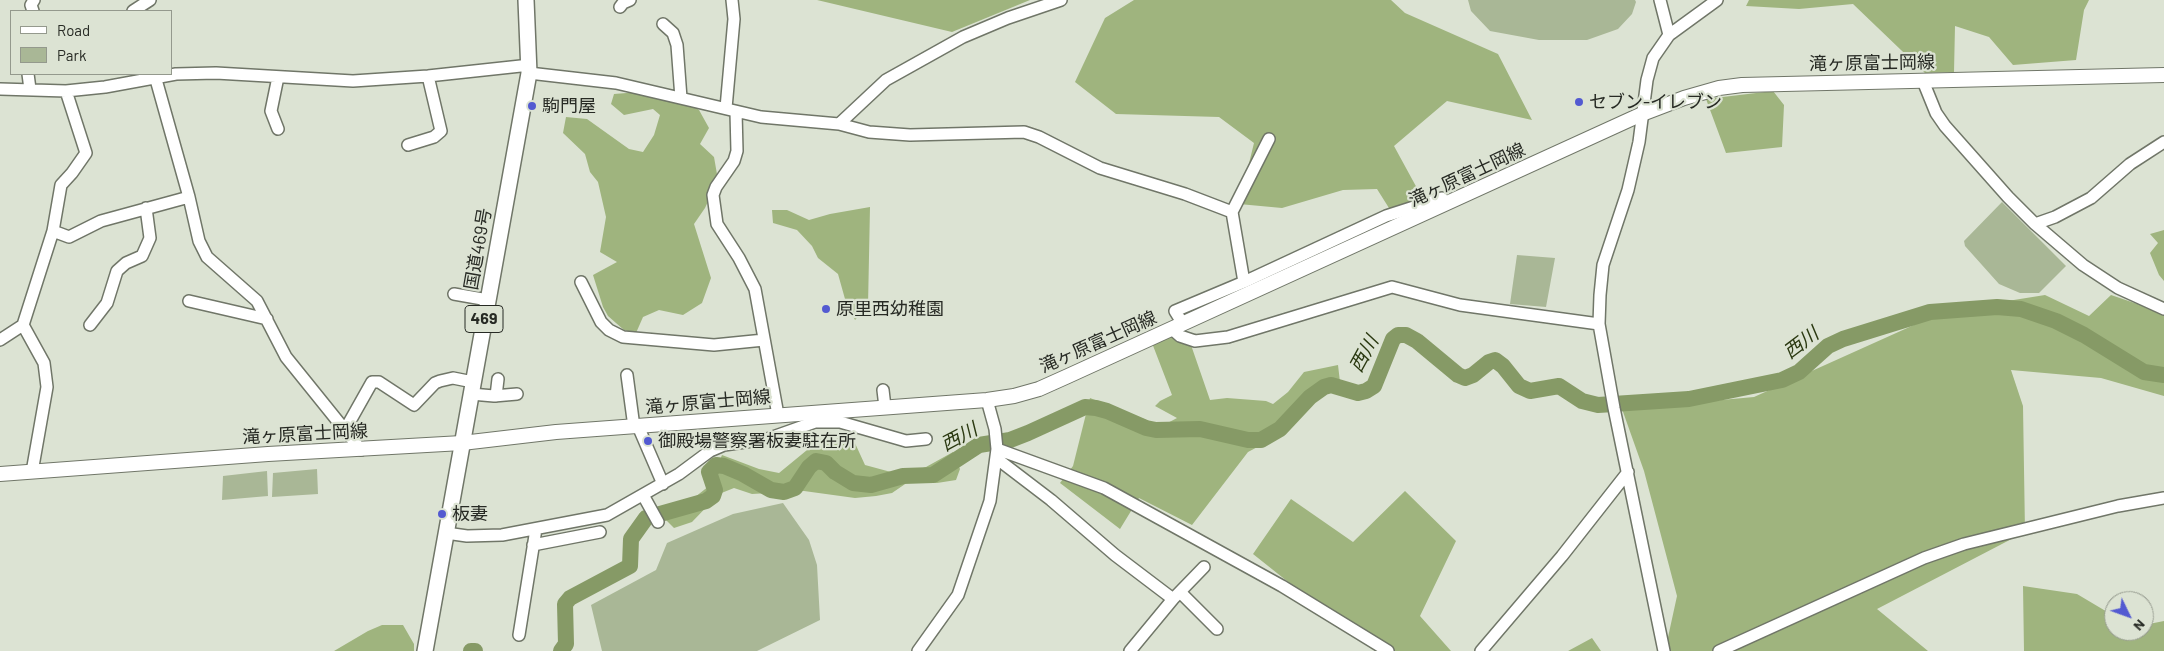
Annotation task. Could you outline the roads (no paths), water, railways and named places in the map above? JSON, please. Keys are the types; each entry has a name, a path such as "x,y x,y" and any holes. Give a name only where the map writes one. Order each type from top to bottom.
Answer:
{"highway":[{"name":"国道469号","path":"426,644 529,69 525,0"}],"main road":[{"name":"滝ヶ原富士岡線","path":"0,474 268,454 462,443 556,432 778,415 815,417 885,406 987,400 1014,396 1039,389 1642,114 1684,98 1735,86 2164,75"}],"street":[{"path":"135,10 150,0"},
{"path":"620,7 623,3 630,0"},
{"path":"732,0 734,20 731,110 737,152 734,161 713,195 716,224 739,258 755,289 778,415"},
{"path":"839,124 886,80 963,37 1008,18 1061,0"},
{"path":"1660,0 1669,36"},
{"path":"1664,651 1614,408 1599,324 1603,265 1628,190 1639,142 1646,80 1653,58 1669,36 1717,0"},
{"path":"663,24 673,33 677,45 681,98"},
{"path":"172,75 216,73 353,81 529,69 616,83 761,117 839,124 869,132 910,135 1024,132 1039,137 1100,168 1185,194 1232,212"},
{"path":"28,75 30,89"},
{"path":"0,89 66,91 105,87 160,75 199,241 207,257 257,300 286,357 361,450"},
{"path":"408,145 434,138 441,131 428,76"},
{"path":"278,77 271,111 278,129"},
{"path":"1923,81 1936,113 1945,126 2008,197 2035,224 2083,265 2118,288 2164,309"},
{"path":"0,340 23,325 53,231 61,185 86,153 66,91"},
{"path":"1244,282 1232,212 1269,139"},
{"path":"2035,224 2055,217 2091,198 2130,164 2164,142"},
{"path":"1469,186 1430,203 1386,216 1244,282 1174,311 1180,336 1195,340 1228,337 1392,287 1460,306 1599,324"},
{"path":"53,231 69,237 101,221 189,197"},
{"path":"90,325 107,304 117,271 126,263 142,256 150,238 146,208"},
{"path":"581,282 601,322 609,330 622,337 714,345 764,340"},
{"path":"454,294 488,300"},
{"path":"189,301 267,319"},
{"path":"23,325 44,363 46,387 32,472"},
{"path":"627,375 636,427 663,484"},
{"path":"345,430 372,382 380,382 414,405 435,383 440,380 453,378 472,388 496,396 516,394"},
{"path":"496,396 498,379"},
{"path":"883,390 885,406"},
{"path":"918,651 958,595 990,501 997,453 996,433 987,400"},
{"path":"446,533 467,536 502,535 607,515 643,496 678,474 697,459 724,445 767,439 815,417 906,440 926,439"},
{"path":"997,453 1115,555 1176,596 1217,629"},
{"path":"997,453 1104,488 1282,586 1388,651"},
{"path":"1481,651 1562,556 1628,472"},
{"path":"643,496 658,522"},
{"path":"1719,651 1924,558 1964,544 2118,506 2164,498"},
{"path":"519,635 536,529"},
{"path":"533,545 600,532"},
{"path":"1130,651 1176,596 1204,567"}],"waterway":[{"name":"西川","path":"660,514 706,501 713,496 715,490 709,472 716,465 724,466 743,474 771,490 784,492 795,488 809,467 816,461 826,463 835,472 853,483 871,485 903,476 933,475 979,445 1010,440 1085,407 1107,411 1146,428 1156,430 1200,429 1248,440 1261,440 1280,429 1310,397 1324,387 1331,385 1358,393 1374,386 1393,339 1398,335 1406,335 1417,341 1458,375 1465,378 1473,375 1489,362 1495,360 1503,366 1519,386 1530,391 1559,386 1582,401 1598,405 1689,399 1782,380 1799,372 1828,346 1843,339 1930,312 1997,307 2021,309 2056,321 2084,335 2144,372 2164,375"},
{"name":"西川","path":"561,651 566,644 565,604 570,598 630,566 631,539 646,518"}],"place":[{"name":"セブン-イレブン","path":"1579,102"},
{"name":"駒門屋","path":"532,106"},
{"name":"原里西幼稚園","path":"826,309"},
{"name":"御殿場警察署板妻駐在所","path":"648,441"},
{"name":"板妻","path":"442,514"}]}
